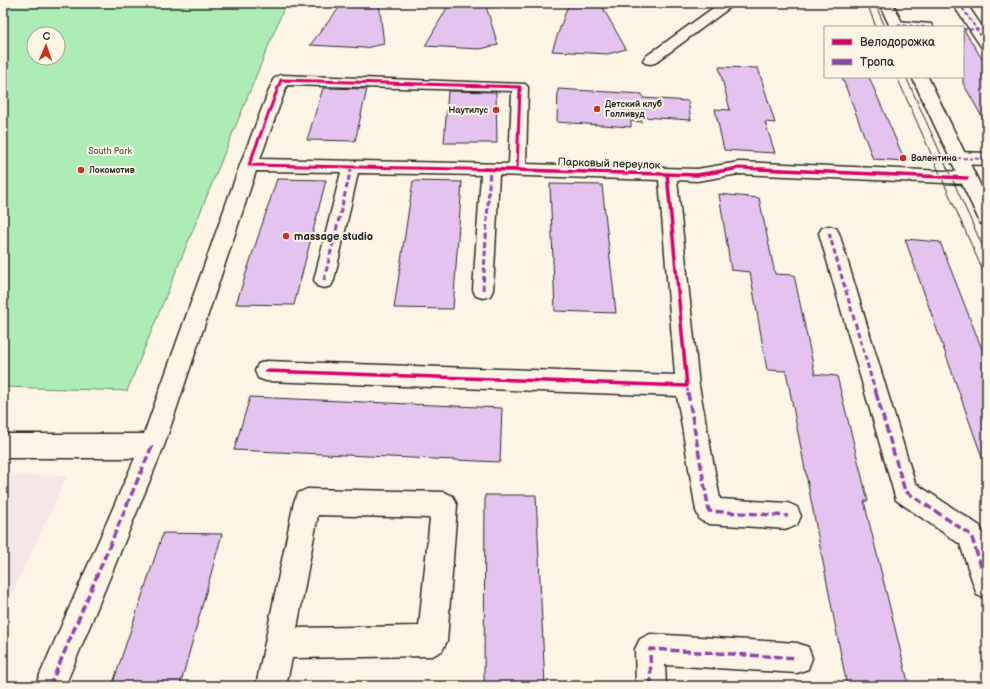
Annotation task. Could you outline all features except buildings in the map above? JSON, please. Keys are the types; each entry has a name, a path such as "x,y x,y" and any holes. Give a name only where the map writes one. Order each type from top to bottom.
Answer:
{"street":[{"path":"650,60 728,3"},
{"path":"886,3 897,26"},
{"path":"959,3 982,30 987,45"},
{"path":"964,29 982,30"},
{"path":"920,78 957,158 987,218"},
{"path":"50,686 152,446 249,165 281,80 520,87 517,170"},
{"path":"957,158 987,159"},
{"name":"Парковый переулок","path":"249,165 490,169 697,175 739,168 967,178"},
{"path":"324,280 351,167"},
{"path":"483,290 490,169"},
{"path":"667,174 686,386 709,511 788,516"},
{"path":"829,233 905,491 971,535 987,585"},
{"path":"266,371 686,386"},
{"path":"3,446 152,446"},
{"path":"271,686 279,643 306,502 444,506 432,641 279,643"},
{"path":"651,686 650,649 797,658"}],"shaded area":[{"path":"3,475 67,476 3,613"}],"green space":[{"name":"South Park","path":"3,3 286,3 127,391 3,387"}],"tram line":[{"path":"867,3 876,26"},
{"path":"875,3 885,26"},
{"path":"897,78 987,280"},
{"path":"906,78 987,256"}],"marked path":[{"path":"959,3 987,45"},
{"path":"897,25 912,26"},
{"path":"964,29 987,30"},
{"path":"957,158 987,159"},
{"path":"324,280 351,167"},
{"path":"483,290 490,169"},
{"path":"829,233 905,491 971,535 987,585"},
{"path":"687,386 709,511 788,516"},
{"path":"50,686 152,446"},
{"path":"651,686 650,649 797,658"}],"cycle path":[{"path":"517,170 520,87 281,80 249,165 490,169 697,175 739,168 967,178"},
{"path":"266,371 687,386 667,174"}],"place":[{"name":"Детский клуб Голливуд","path":"597,109"},
{"name":"Наутилус","path":"496,110"},
{"name":"Валентина","path":"903,158"},
{"name":"Локомотив","path":"81,170"},
{"name":"massage studio","path":"286,236"}]}
